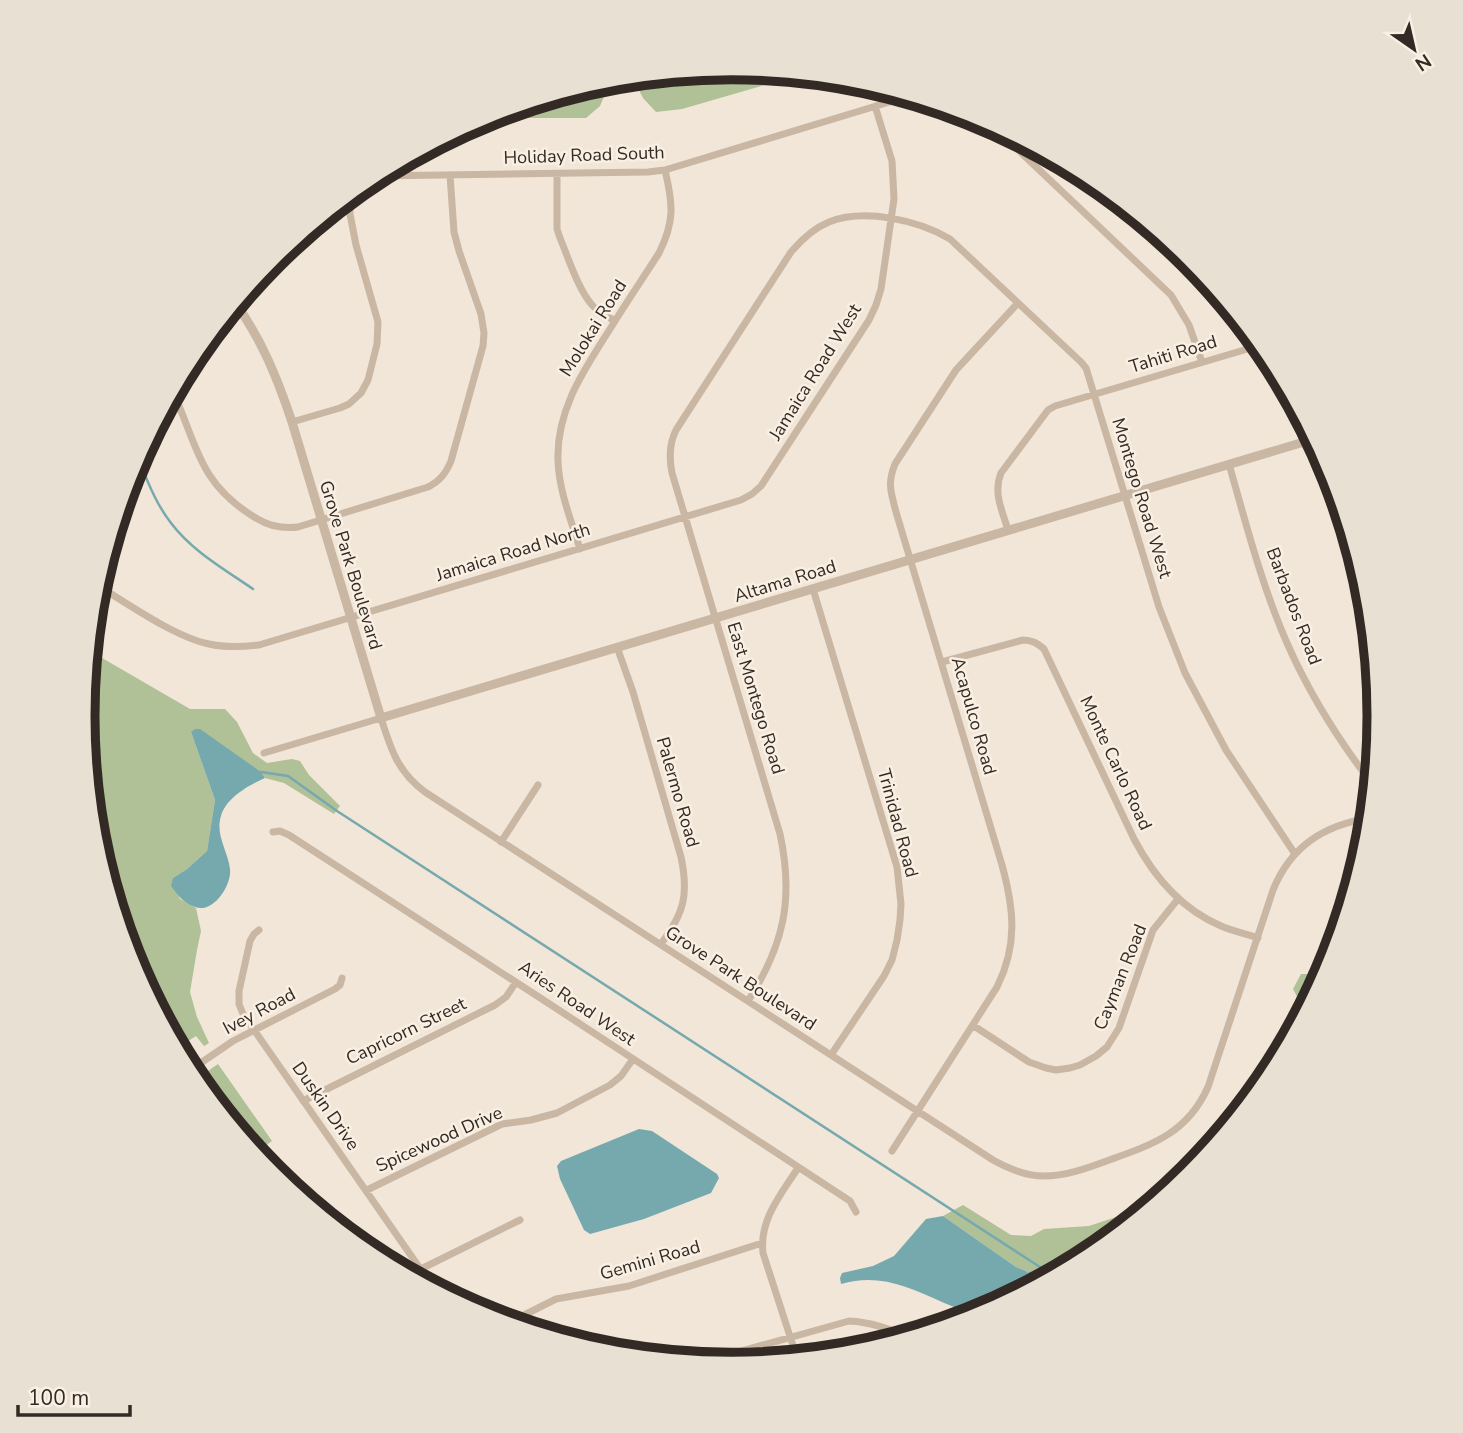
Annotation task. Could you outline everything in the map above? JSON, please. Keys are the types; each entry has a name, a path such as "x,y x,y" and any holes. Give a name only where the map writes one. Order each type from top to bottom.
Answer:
{"street":[{"name":"Holiday Road South","path":"399,175 665,170 892,101"},
{"name":"Jamaica Road West","path":"685,517 741,500 761,486 869,320 876,305 881,289 894,199 893,170 875,106"},
{"path":"1015,147 1171,295 1189,325 1202,362"},
{"name":"Molokai Road","path":"580,549 560,479 558,461 565,411 580,375 667,238 673,209 665,170"},
{"path":"178,403 200,460 218,488 230,500 263,523 274,527 298,527 432,485 443,477 451,461 483,346 484,333 481,314 458,251 450,174"},
{"path":"556,174 557,229 560,238 590,303 615,321"},
{"path":"292,422 349,404 361,393 368,380 377,344 378,322 356,245 350,208"},
{"name":"East Montego Road","path":"748,1001 763,977 783,925 787,875 780,834 685,517 669,454 673,435 791,252 807,235 829,222 852,217 891,219"},
{"name":"Montego Road West","path":"891,219 926,227 950,239 1081,362 1095,394 1158,607 1185,673 1226,750 1295,854"},
{"name":"Acapulco Road","path":"892,1151 974,1026 1004,973 1010,951 1012,914 1002,865 890,488 890,477 895,464 956,370 1018,303"},
{"name":"Grove Park Boulevard","path":"241,312 265,352 279,384 381,718 394,757 403,772 414,784 501,842 993,1160 1016,1171 1042,1176 1065,1174 1157,1142 1182,1125 1205,1094 1276,883 1285,866 1310,840 1329,828 1359,820"},
{"name":"Tahiti Road","path":"1008,530 997,482 1048,410 1250,348"},
{"name":"Altama Road","path":"264,753 1305,442"},
{"name":"Barbados Road","path":"1229,464 1269,596 1287,642 1322,710 1365,774"},
{"name":"Jamaica Road North","path":"108,591 189,638 223,647 259,645 685,517"},
{"name":"Trinidad Road","path":"813,589 897,867 901,904 892,960 831,1055"},
{"name":"Monte Carlo Road","path":"942,662 1023,640 1031,640 1044,649 1144,857 1160,880 1178,900 1208,920 1258,938"},
{"name":"Palermo Road","path":"617,647 685,877 684,901 680,913 661,944"},
{"path":"501,842 538,785"},
{"name":"Aries Road West","path":"273,832 281,831 289,835 516,982 850,1201 856,1212"},
{"name":"Cayman Road","path":"974,1026 1030,1062 1046,1068 1070,1068 1096,1056 1107,1047 1119,1028 1153,930 1178,900"},
{"name":"Duskin Drive","path":"259,930 250,941 239,991 239,1004 243,1014 423,1273"},
{"name":"Ivey Road","path":"200,1064 233,1041 335,989 342,978"},
{"name":"Capricorn Street","path":"303,1101 495,1005 506,997 516,982"},
{"name":"Spicewood Drive","path":"366,1190 502,1124 556,1113 610,1085 621,1076 633,1059"},
{"path":"794,1349 763,1253 762,1242 763,1228 768,1216 798,1168"},
{"path":"421,1269 520,1220"},
{"name":"Gemini Road","path":"521,1317 556,1299 629,1286 762,1242"},
{"path":"739,1352 849,1321 863,1321 895,1331"}],"green space":[{"path":"732,80 775,82 682,109 656,112 638,88"},
{"path":"605,93 600,106 586,118 517,118"},
{"path":"99,656 190,709 225,709 237,722 253,753 267,763 292,759 300,761 309,775 340,806 334,814 284,783 265,778 261,772 191,732 215,800 207,851 173,878 180,899 196,908 201,931 190,992 197,1017 209,1043 204,1046 196,1036 186,1042 161,998 129,921 117,881 101,800 97,758 95,716"},
{"path":"1301,974 1313,974 1300,1002 1293,989"},
{"path":"218,1064 272,1141 264,1147 205,1073"},
{"path":"963,1205 1011,1235 1031,1236 1044,1229 1089,1226 1127,1214 1085,1245 1032,1277 943,1216"}],"water":[{"path":"200,729 261,772 265,778 239,793 224,809 220,830 230,876 220,897 202,908 187,903 171,886 173,878 207,851 215,800 191,732"},
{"path":"639,1129 652,1131 717,1174 719,1178 711,1193 644,1219 590,1234 584,1230 560,1179 557,1166 561,1161"},
{"path":"943,1216 1032,1277 961,1309 893,1283 868,1280 841,1284 842,1273 873,1266 894,1256 926,1219"}],"waterway":[{"path":"144,473 156,500 179,533 209,559 253,589"},
{"path":"261,772 288,776 337,811 1043,1269"},
{"path":"1028,1274 1049,1267"}]}
